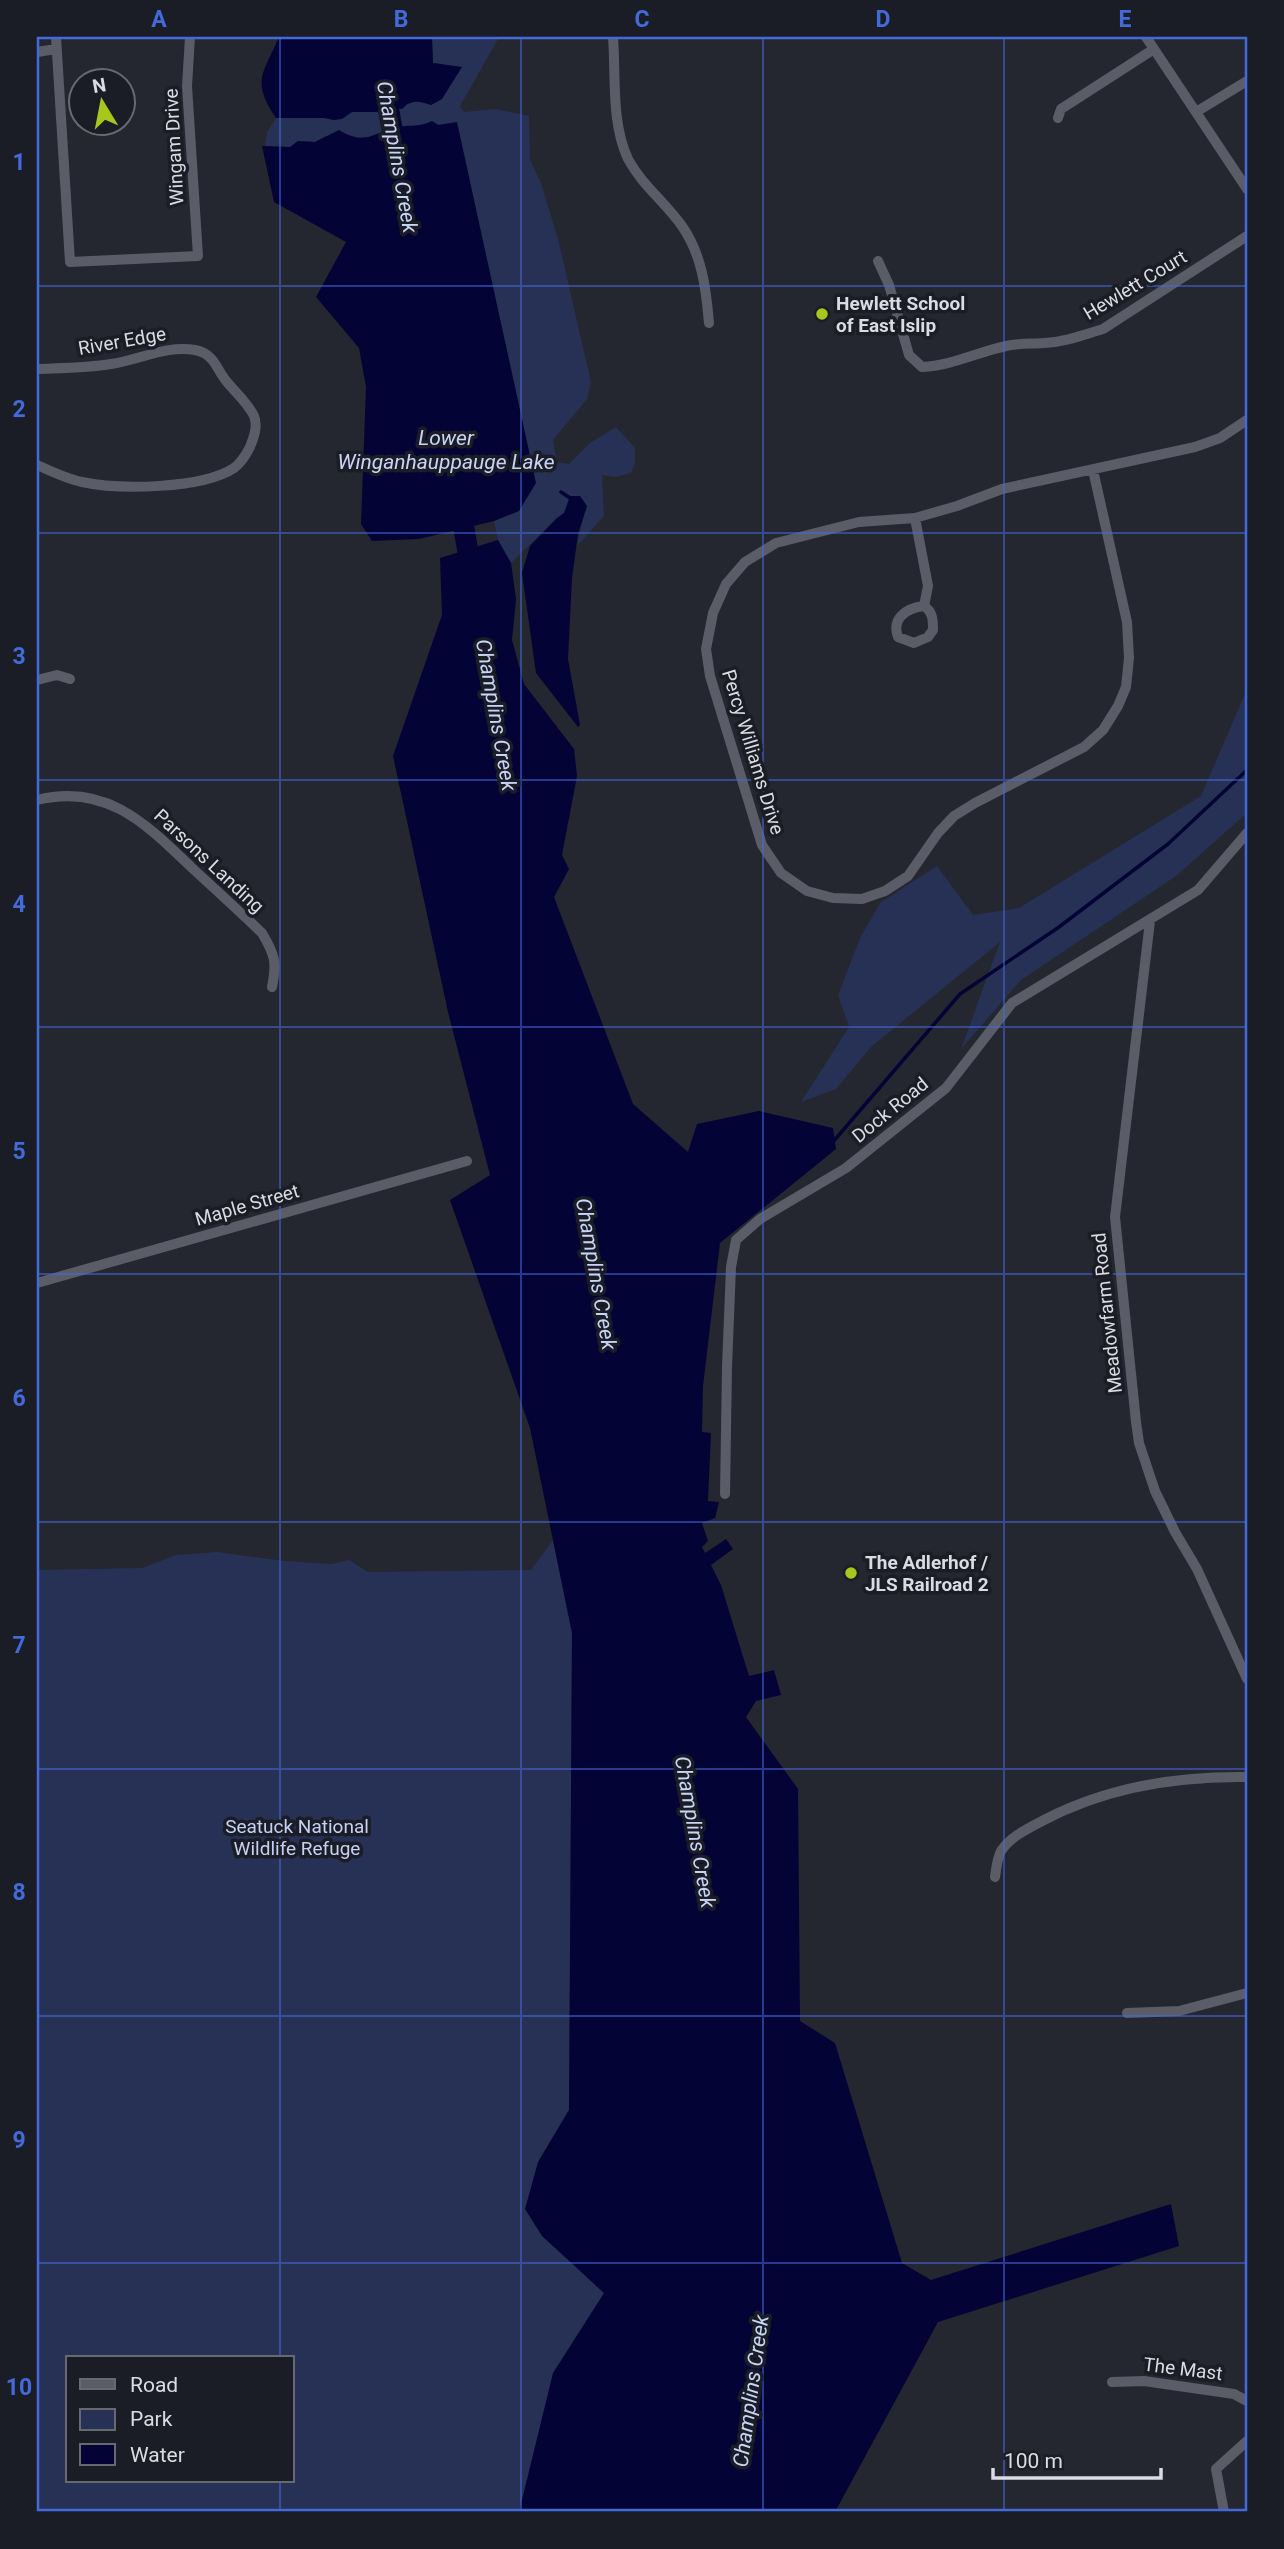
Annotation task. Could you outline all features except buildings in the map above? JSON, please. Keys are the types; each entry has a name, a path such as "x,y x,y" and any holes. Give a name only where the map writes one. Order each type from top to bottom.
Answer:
{"street":[{"path":"37,52 56,49 56,37"},
{"name":"Wingam Drive","path":"56,49 70,262 198,256 187,86 190,37"},
{"path":"613,37 616,114 620,137 639,178 681,225 695,250 704,282 709,323"},
{"path":"1146,37 1247,189"},
{"path":"1058,118 1061,109 1154,49"},
{"path":"1196,112 1247,81"},
{"name":"Hewlett Court","path":"878,261 889,285 909,355 922,367 952,362 982,351 1010,345 1076,338 1102,329 1247,236"},
{"name":"River Edge","path":"37,369 115,364 142,355 192,349 206,353 216,362 225,379 254,415 256,424 246,456 235,467 209,478 186,483 130,488 81,482 37,465"},
{"name":"Percy Williams Drive","path":"1093,470 1126,622 1129,658 1126,687 1103,730 1084,747 954,816 938,833 908,876 885,891 862,898 833,898 807,891 781,873 762,845 710,676 706,649 713,613 726,584 746,562 776,543 859,522 915,518 957,506 1002,488 1195,447 1220,438 1247,420"},
{"path":"915,518 929,586 924,606"},
{"path":"37,680 57,676 70,679"},
{"name":"Parsons Landing","path":"37,800 66,796 98,800 127,811 149,827 262,933 273,951 276,967 272,987"},
{"name":"Dock Road","path":"725,1494 727,1354 731,1267 736,1240 760,1219 846,1168 946,1088 1012,1003 1198,890 1247,833"},
{"name":"Meadowfarm Road","path":"1150,921 1115,1217 1136,1422 1139,1443 1155,1491 1197,1569 1247,1679"},
{"name":"Maple Street","path":"37,1283 467,1161"},
{"path":"995,1877 1000,1854 1007,1843 1025,1830 1075,1804 1151,1783 1225,1776 1247,1777"},
{"path":"1127,2013 1179,2011 1247,1993"},
{"name":"The Mast","path":"1112,2382 1144,2381 1234,2394 1247,2401"},
{"path":"1224,2512 1216,2469 1247,2441"}],"green space":[{"path":"432,37 499,37 460,106 464,112 495,109 529,116 530,160 541,183 558,239 591,382 587,399 553,440 557,462 569,464 590,443 616,427 635,448 635,464 631,473 615,477 602,475 604,516 577,546 586,506 557,518 511,563 498,540 494,521 519,511 438,125 432,121 419,128 392,129 373,138 325,136 315,142 307,141 290,147 265,146 267,132 276,118 334,120 352,112 380,112 419,101 431,105 461,67 433,63"},
{"path":"1247,689 1247,813 1176,876 1021,980 961,1049 1000,942 871,1047 836,1089 801,1102 849,1027 838,995 861,936 881,902 937,866 973,915 1019,908 1201,796"},
{"name":"Seatuck National Wildlife Refuge","path":"553,1540 572,1633 569,2110 538,2162 596,2286 605,2293 553,2373 529,2512 37,2512 37,1570 142,1568 176,1555 217,1552 331,1564 349,1560 368,1572 531,1570"}],"water":[{"path":"279,37 432,37 433,63 462,67 442,99 431,105 415,102 402,109 352,112 342,119 334,120 276,118 264,95 262,78"},
{"name":"Lower Winganhauppauge Lake","path":"432,121 438,125 457,122 536,483 519,511 494,521 419,539 372,541 361,524 366,387 359,348 316,297 346,242 274,202 262,146 290,147 298,141 315,142 339,130 361,138 393,128"},
{"path":"570,496 580,496 587,506 578,534 572,578 568,659 580,725 578,727 536,673 522,573 530,546 564,513"},
{"path":"498,540 511,563 516,599 512,640 524,684 574,749 577,776 562,855 569,869 554,897 633,1104 688,1152 697,1124 759,1111 833,1128 836,1149 720,1243 703,1386 702,1432 711,1433 708,1501 719,1502 715,1518 702,1523 708,1541 702,1547 705,1553 726,1539 733,1549 711,1565 721,1585 749,1676 774,1670 781,1695 756,1701 746,1717 798,1789 800,2021 835,2043 902,2263 931,2280 1171,2204 1179,2246 938,2322 835,2512 519,2512 553,2373 604,2293 542,2236 525,2209 538,2162 569,2110 572,1633 530,1428 450,1200 490,1175 448,1012 393,756 442,615 440,558"}],"waterway":[{"name":"Champlins Creek","path":"375,37 397,155"},
{"path":"561,492 570,498"},
{"name":"Champlins Creek","path":"459,500 472,575"},
{"path":"832,1143 960,994 1059,927 1168,844 1247,770"}],"place":[{"name":"Hewlett School of East Islip","path":"822,314"},
{"name":"The Adlerhof / JLS Railroad 2","path":"851,1573"}]}
